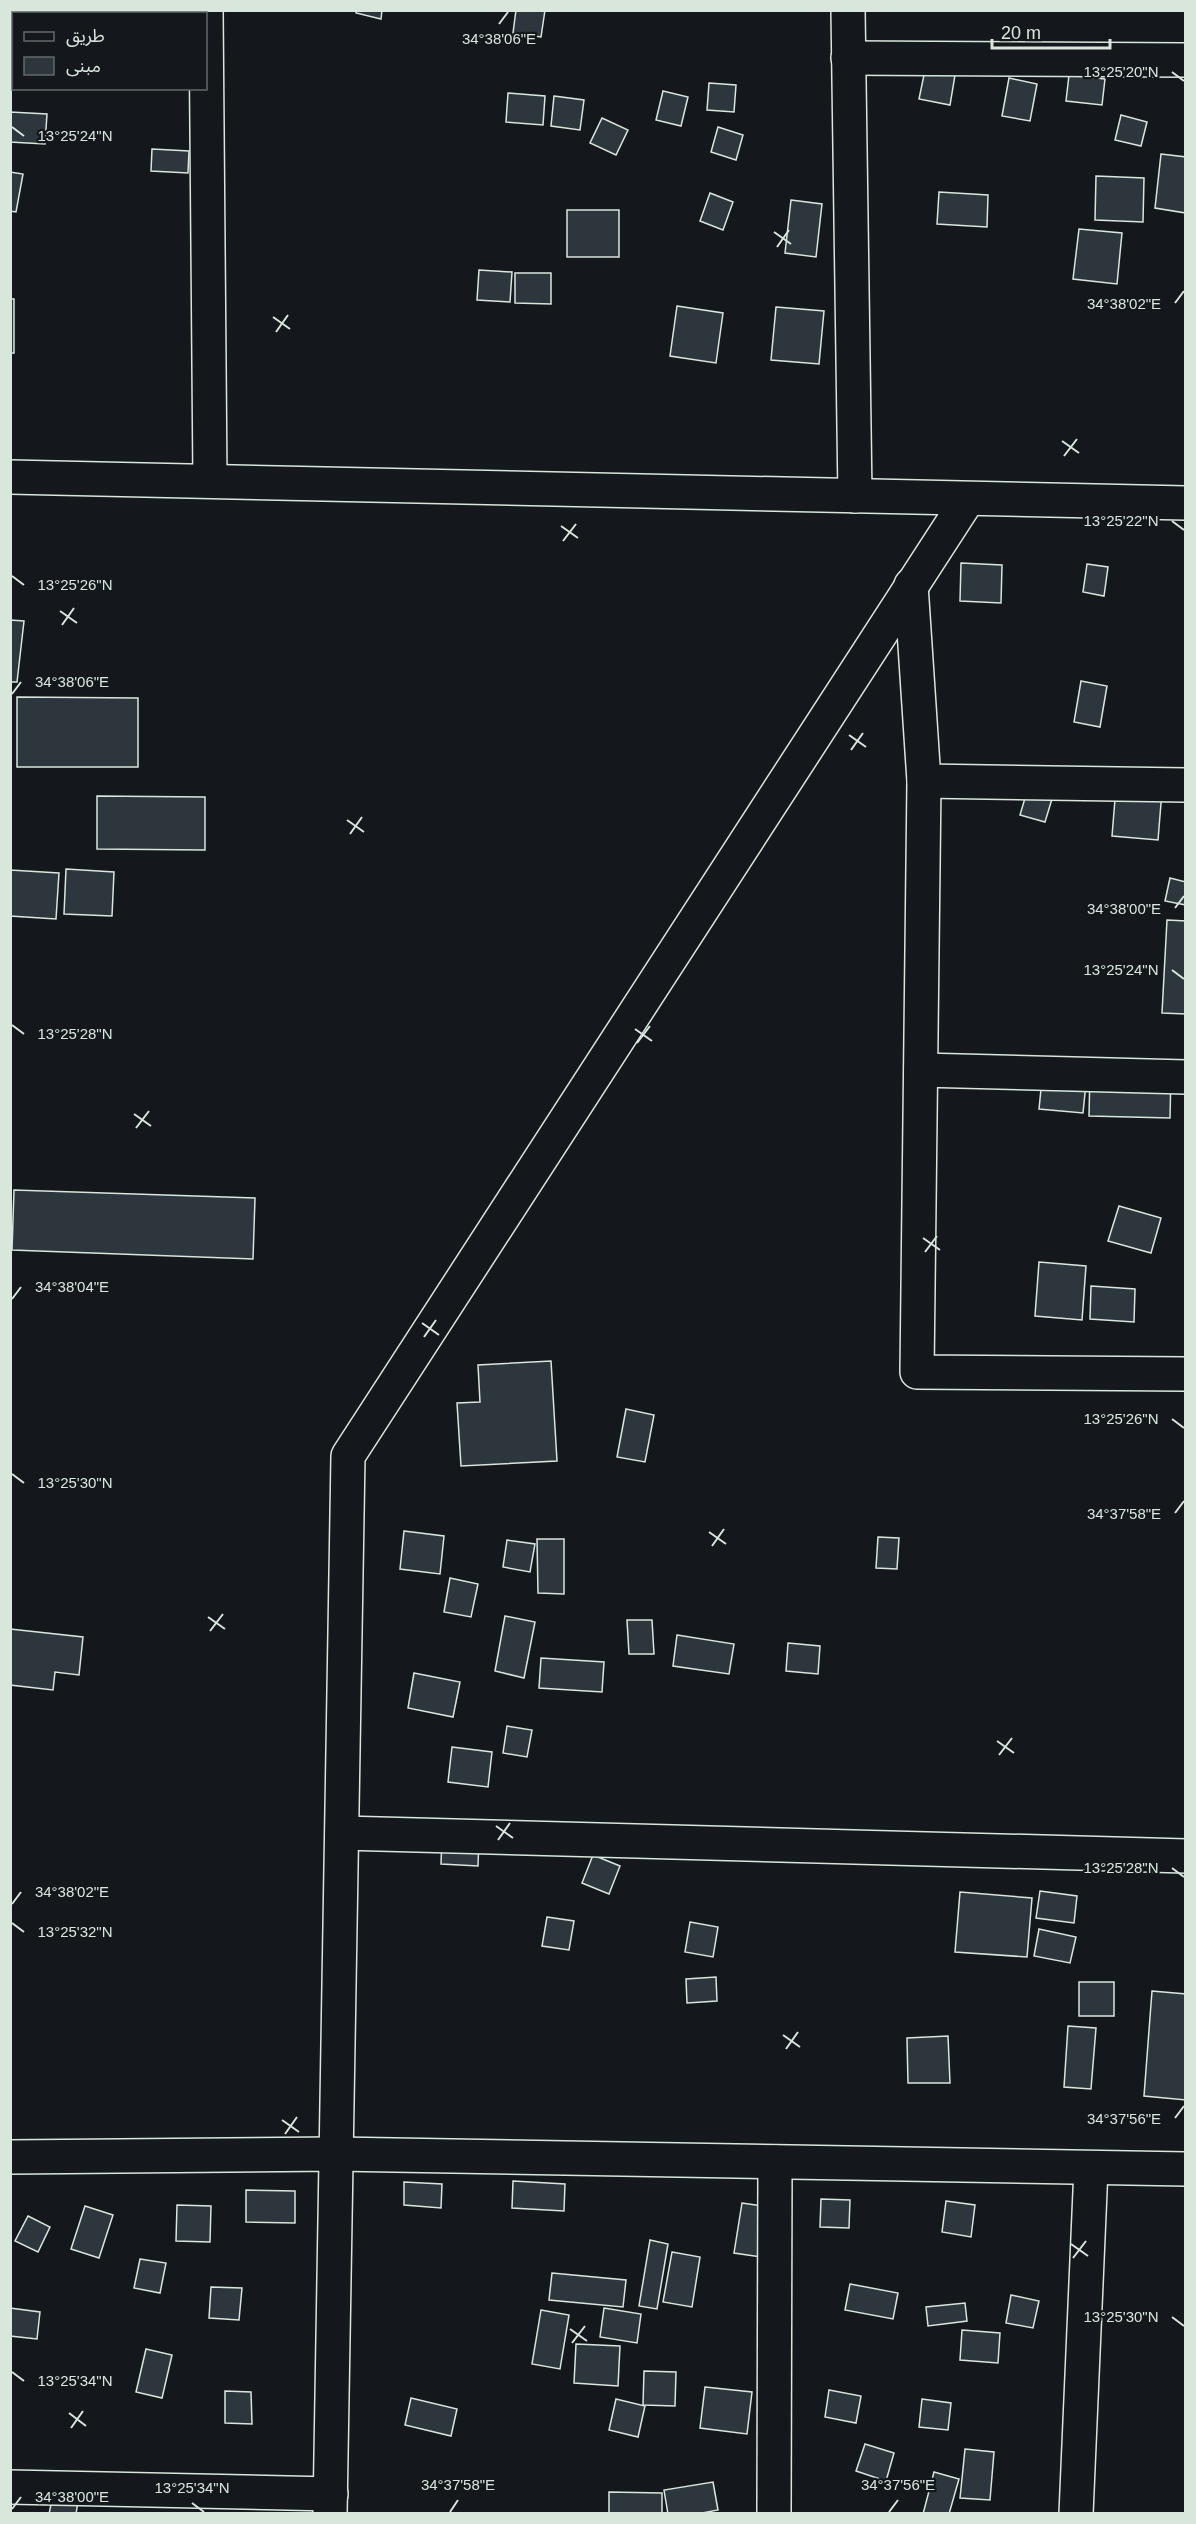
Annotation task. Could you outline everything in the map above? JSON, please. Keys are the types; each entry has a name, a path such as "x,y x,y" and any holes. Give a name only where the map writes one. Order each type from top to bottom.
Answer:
{"street":[{"path":"848,10 855,496"},
{"path":"849,58 1185,60"},
{"path":"207,90 210,481"},
{"path":"10,477 1185,503"},
{"path":"10,2487 330,2504 348,1456 968,499"},
{"path":"911,585 924,781 917,1372 1185,1374"},
{"path":"924,781 1185,785"},
{"path":"921,1070 1185,1077"},
{"path":"342,1833 1185,1856"},
{"path":"10,2157 336,2154 1185,2169"},
{"path":"774,2514 776,2162"},
{"path":"1076,2514 1091,2168"}],"building":[{"path":"356,10 382,10 381,19 356,13"},
{"path":"516,10 545,10 541,37 513,33"},
{"path":"925,70 955,75 950,105 919,99"},
{"path":"1069,75 1105,79 1102,105 1066,101"},
{"path":"1009,78 1037,84 1030,121 1002,116"},
{"path":"709,83 736,85 734,112 707,110"},
{"path":"663,91 688,97 681,126 656,120"},
{"path":"508,93 545,96 543,125 506,122"},
{"path":"554,96 584,100 580,130 551,126"},
{"path":"10,112 47,114 45,144 10,142"},
{"path":"1121,115 1147,122 1141,146 1115,140"},
{"path":"602,118 628,130 616,155 590,143"},
{"path":"718,127 743,135 736,160 711,152"},
{"path":"152,149 189,151 188,173 151,171"},
{"path":"1161,154 1186,157 1186,213 1155,208"},
{"path":"10,172 23,174 16,212 10,211"},
{"path":"1096,176 1144,178 1143,222 1095,220"},
{"path":"939,192 988,195 987,227 937,224"},
{"path":"710,193 733,202 723,230 700,221"},
{"path":"791,200 822,204 816,257 785,253"},
{"path":"567,210 619,210 619,257 567,257"},
{"path":"1079,229 1122,233 1117,284 1073,279"},
{"path":"479,270 512,272 510,302 477,300"},
{"path":"515,273 551,273 551,304 515,303"},
{"path":"10,299 14,299 14,353 10,353"},
{"path":"677,306 723,313 716,363 670,356"},
{"path":"776,307 824,311 819,364 771,360"},
{"path":"961,563 1002,565 1001,603 960,601"},
{"path":"1087,564 1108,567 1104,596 1083,592"},
{"path":"10,620 24,621 17,682 10,682"},
{"path":"1081,681 1107,686 1100,727 1074,722"},
{"path":"17,697 138,698 138,767 17,767"},
{"path":"1030,781 1055,789 1045,822 1020,815"},
{"path":"1116,787 1162,791 1158,840 1112,836"},
{"path":"97,796 205,797 205,850 97,849"},
{"path":"66,869 114,872 112,916 64,914"},
{"path":"10,870 59,873 56,919 10,916"},
{"path":"1170,878 1186,882 1186,905 1165,901"},
{"path":"1167,920 1186,921 1186,1014 1162,1013"},
{"path":"1043,1069 1087,1073 1083,1113 1039,1109"},
{"path":"1090,1072 1171,1073 1170,1118 1089,1116"},
{"path":"14,1190 255,1198 253,1259 12,1250"},
{"path":"1119,1206 1161,1218 1151,1253 1108,1241"},
{"path":"1039,1262 1086,1266 1082,1320 1035,1316"},
{"path":"1091,1286 1135,1289 1134,1322 1090,1319"},
{"path":"551,1361 557,1461 461,1466 457,1403 480,1402 478,1365"},
{"path":"626,1409 654,1415 645,1462 617,1457"},
{"path":"404,1531 444,1536 440,1574 400,1569"},
{"path":"878,1537 899,1538 897,1569 876,1568"},
{"path":"537,1539 564,1539 564,1594 538,1593"},
{"path":"507,1540 535,1544 530,1572 503,1567"},
{"path":"450,1578 478,1584 471,1617 444,1612"},
{"path":"505,1616 535,1622 524,1678 495,1671"},
{"path":"627,1620 652,1620 654,1654 629,1654"},
{"path":"10,1629 83,1637 79,1675 55,1672 53,1690 10,1685"},
{"path":"677,1635 734,1644 729,1674 673,1666"},
{"path":"788,1643 820,1646 818,1674 786,1671"},
{"path":"541,1658 604,1662 602,1692 539,1688"},
{"path":"414,1673 460,1682 453,1717 408,1708"},
{"path":"507,1726 532,1730 527,1757 503,1753"},
{"path":"452,1747 492,1752 488,1787 448,1782"},
{"path":"442,1836 479,1838 478,1866 441,1864"},
{"path":"593,1855 620,1866 609,1894 582,1883"},
{"path":"1040,1891 1077,1896 1074,1923 1036,1918"},
{"path":"960,1892 1032,1898 1027,1957 955,1952"},
{"path":"547,1917 574,1921 569,1950 542,1946"},
{"path":"690,1922 718,1927 713,1957 685,1952"},
{"path":"1039,1929 1076,1937 1070,1963 1034,1956"},
{"path":"716,1977 717,2001 687,2003 686,1979"},
{"path":"1079,1982 1114,1982 1114,2016 1079,2016"},
{"path":"1152,1991 1186,1994 1186,2100 1144,2096"},
{"path":"1068,2026 1096,2028 1091,2089 1064,2087"},
{"path":"948,2036 950,2083 908,2083 907,2038"},
{"path":"513,2181 565,2184 564,2211 512,2208"},
{"path":"404,2182 442,2184 441,2208 404,2205"},
{"path":"246,2190 295,2191 295,2223 246,2222"},
{"path":"821,2199 850,2200 849,2228 820,2227"},
{"path":"946,2201 975,2205 971,2237 942,2232"},
{"path":"742,2203 769,2207 761,2257 734,2253"},
{"path":"177,2205 211,2206 210,2242 176,2241"},
{"path":"85,2206 113,2215 99,2258 71,2249"},
{"path":"28,2216 50,2227 38,2252 15,2241"},
{"path":"650,2240 668,2244 657,2309 639,2306"},
{"path":"672,2252 700,2257 692,2307 663,2302"},
{"path":"140,2259 166,2263 160,2293 134,2288"},
{"path":"552,2273 626,2280 623,2307 549,2300"},
{"path":"850,2284 898,2293 893,2319 845,2310"},
{"path":"211,2287 242,2288 239,2320 209,2318"},
{"path":"1011,2295 1039,2301 1033,2328 1006,2323"},
{"path":"965,2303 967,2321 928,2326 926,2307"},
{"path":"10,2308 40,2312 37,2339 10,2336"},
{"path":"604,2308 641,2314 637,2343 600,2337"},
{"path":"541,2310 569,2315 560,2369 532,2364"},
{"path":"962,2330 1000,2333 998,2363 960,2360"},
{"path":"576,2344 620,2346 618,2386 574,2383"},
{"path":"146,2349 172,2355 162,2398 136,2392"},
{"path":"644,2371 676,2372 675,2406 643,2405"},
{"path":"705,2387 752,2392 747,2434 700,2428"},
{"path":"829,2390 861,2396 856,2423 825,2417"},
{"path":"225,2391 251,2392 252,2424 225,2423"},
{"path":"411,2398 457,2409 451,2436 405,2425"},
{"path":"616,2399 645,2406 638,2437 609,2430"},
{"path":"922,2399 951,2403 948,2430 919,2427"},
{"path":"865,2444 894,2453 886,2481 856,2471"},
{"path":"965,2449 994,2452 990,2500 960,2498"},
{"path":"934,2472 959,2479 949,2514 923,2514"},
{"path":"713,2482 718,2510 697,2514 668,2514 664,2490"},
{"path":"54,2490 79,2495 76,2514 49,2514"},
{"path":"609,2492 662,2493 662,2514 609,2514"}]}
